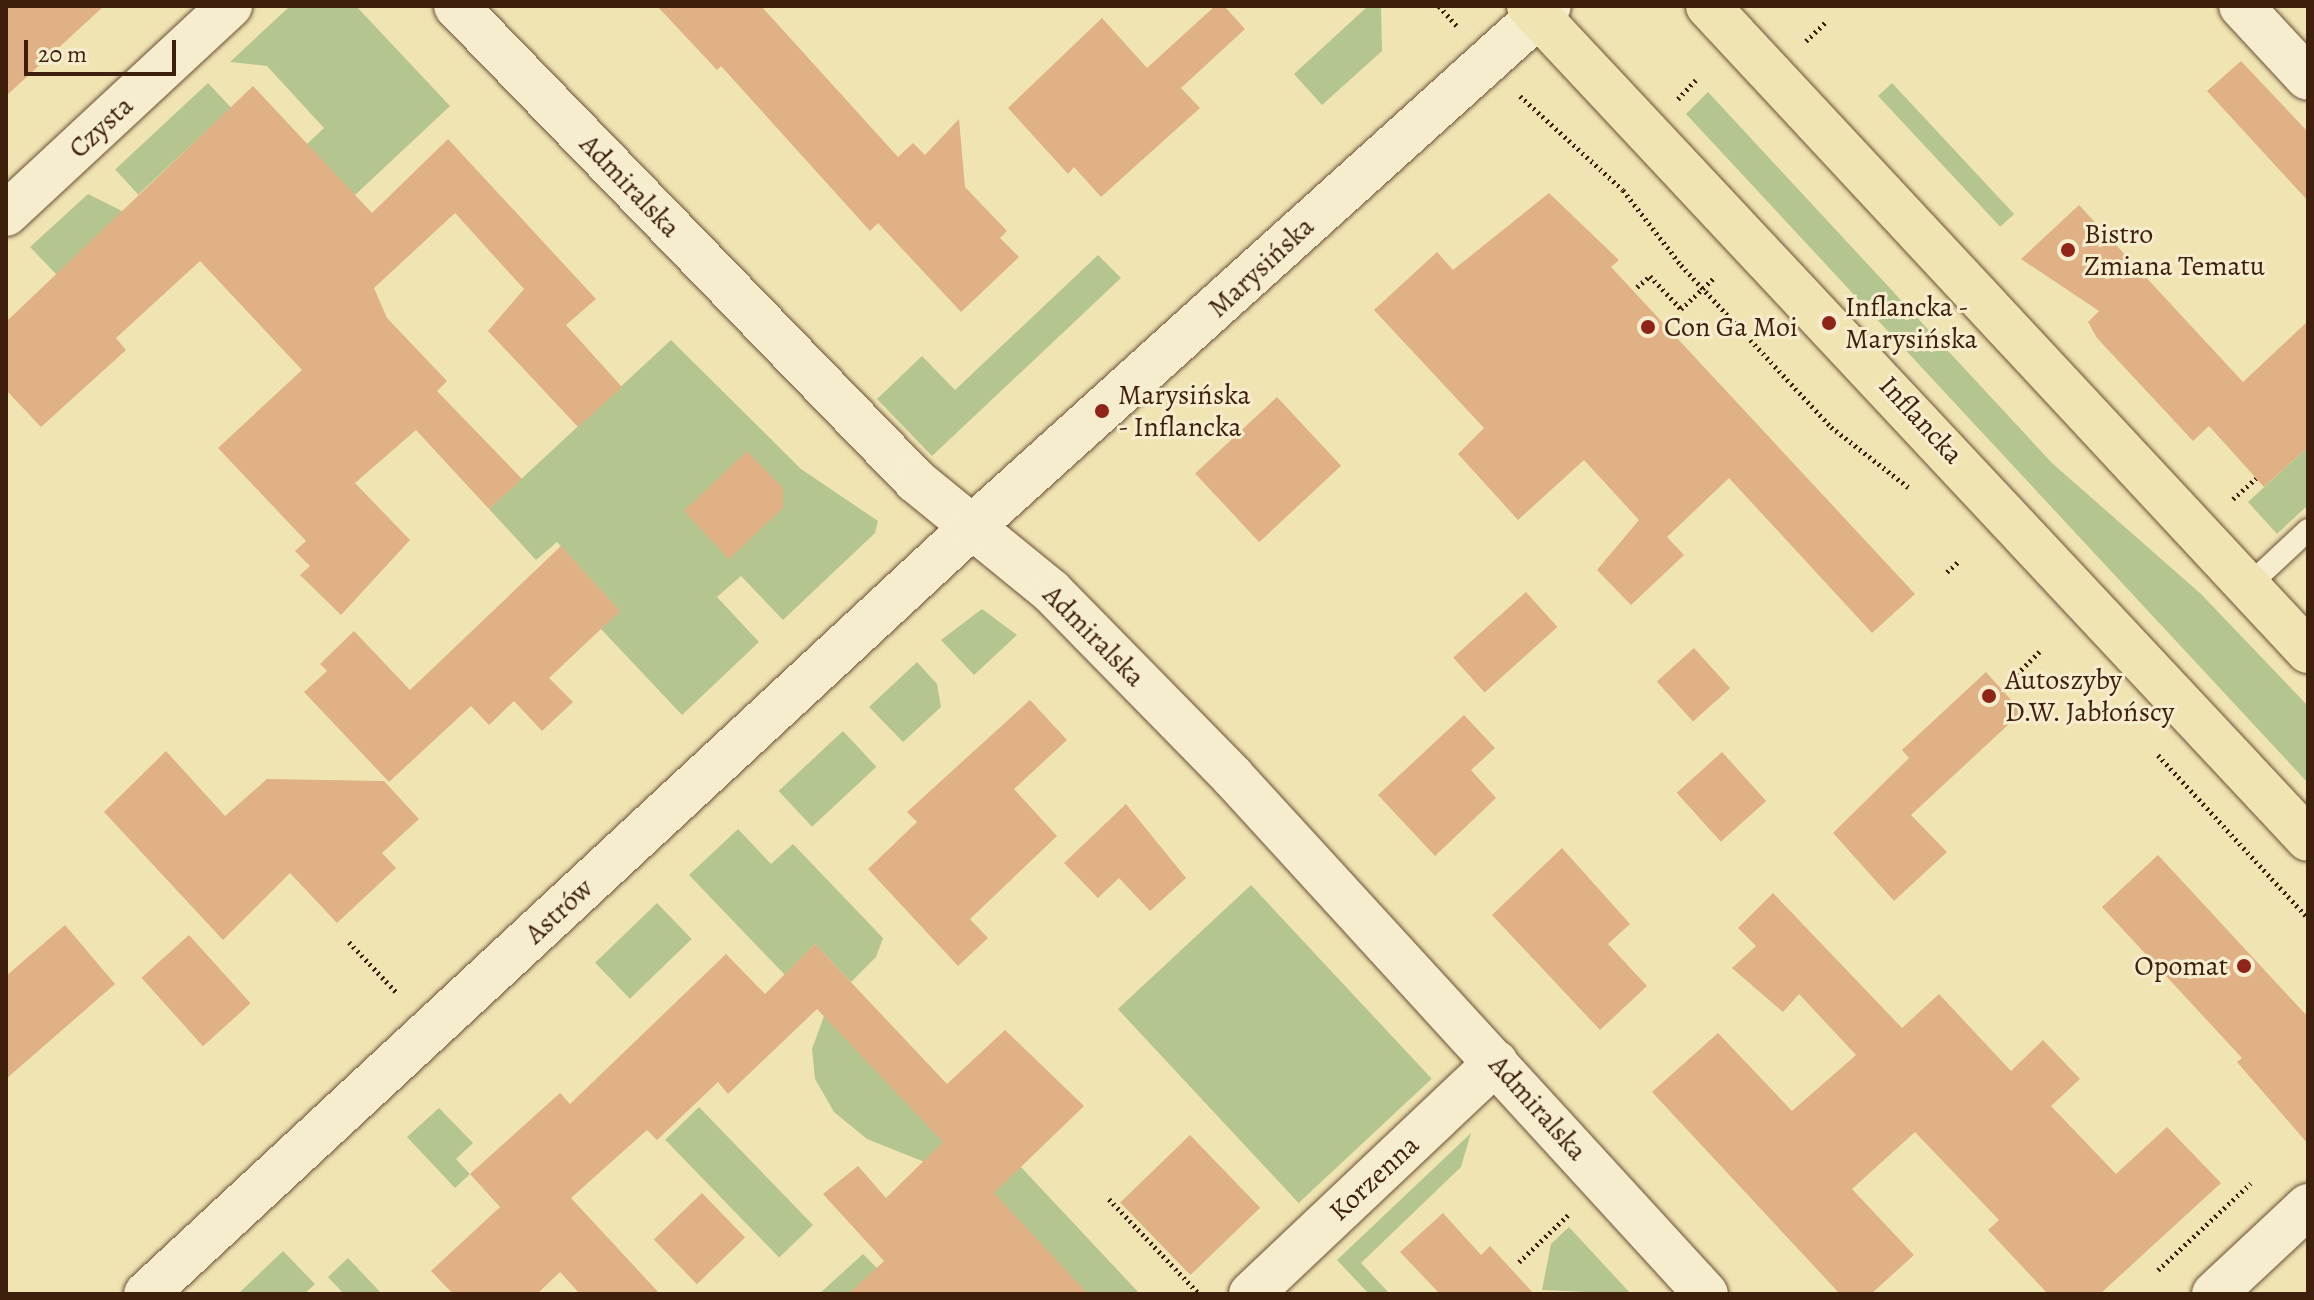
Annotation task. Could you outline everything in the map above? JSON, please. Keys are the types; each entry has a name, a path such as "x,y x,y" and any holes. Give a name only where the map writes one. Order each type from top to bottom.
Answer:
{"main road":[{"path":"1708,6 2308,651"},
{"name":"Inflancka","path":"1539,9 2308,839"}],"street":[{"name":"Czysta","path":"6,214 230,6"},
{"name":"Admiralska","path":"456,6 916,481 1051,591 1496,1062 1706,1294"},
{"path":"2241,6 2308,78"},
{"name":"Marysińska","path":"972,527 1539,9"},
{"name":"Astrów","path":"146,1294 972,527"},
{"name":"Korzenna","path":"1251,1294 1496,1062"},
{"path":"2214,1294 2308,1206"}],"lane":[{"path":"2248,586 2308,530"}],"path":[{"path":"1439,6 1445,13"},
{"path":"1810,38 1827,21"},
{"path":"1675,103 1696,80"},
{"path":"1525,101 1623,190 1703,289 1831,427 1914,492"},
{"path":"1637,287 1650,276 1681,309 1719,274"},
{"path":"2235,497 2256,478"},
{"path":"1947,572 1958,562"},
{"path":"2017,674 2040,651"},
{"path":"2150,747 2308,918"},
{"path":"349,942 397,993"},
{"path":"2158,1270 2251,1183"},
{"path":"1109,1199 1199,1294"},
{"path":"1519,1262 1569,1214"}],"green space":[{"path":"290,6 356,6 450,106 355,195 223,222 324,128 267,66 230,62"},
{"path":"1368,6 1381,6 1382,51 1322,105 1294,74"},
{"path":"208,83 231,108 138,194 115,170"},
{"path":"1892,83 2014,214 2000,227 1878,96"},
{"path":"1708,92 2052,463 2201,594 2308,706 2308,783 1686,114"},
{"path":"88,194 124,212 57,275 30,247"},
{"path":"1098,255 1121,278 932,456 877,399 922,356 955,390"},
{"path":"671,340 801,469 878,521 875,533 783,620 741,576 717,597 759,642 682,715 601,629 619,610 557,542 536,560 489,509"},
{"path":"2308,447 2308,505 2277,534 2248,502"},
{"path":"982,609 1017,635 974,675 941,640"},
{"path":"917,662 937,684 941,707 903,742 869,707"},
{"path":"843,731 876,767 812,827 779,791"},
{"path":"738,829 771,864 793,844 883,938 876,957 851,982 815,944 785,975 689,875"},
{"path":"1251,885 1432,1079 1299,1203 1118,1009"},
{"path":"657,903 692,939 630,999 595,963"},
{"path":"824,1016 989,1133 1140,1294 1088,1294 947,1171 867,1139 834,1112 815,1079 812,1049"},
{"path":"699,1107 813,1225 779,1258 665,1140"},
{"path":"439,1108 473,1143 456,1159 470,1174 455,1188 407,1137"},
{"path":"1471,1133 1461,1167 1361,1263 1390,1294 1369,1294 1337,1260"},
{"path":"1569,1227 1631,1294 1542,1290 1551,1244"},
{"path":"283,1251 315,1284 304,1294 238,1294"},
{"path":"863,1254 877,1268 868,1294 819,1294"},
{"path":"348,1258 382,1294 344,1294 328,1277"}],"building":[{"path":"6,6 104,6 6,96"},
{"path":"657,6 761,6 898,157 913,143 925,155 959,119 965,187 1007,231 1000,238 1019,257 961,312 878,223 870,231 721,66 717,70"},
{"path":"1215,6 1224,6 1245,29 1181,88 1200,108 1101,197 1074,167 1068,174 1008,108 1102,18 1147,68"},
{"path":"2241,61 2308,132 2308,201 2207,91"},
{"path":"253,86 372,213 448,139 596,299 566,325 622,387 578,427 488,331 524,289 455,213 374,288 387,318 447,381 437,391 522,479 489,509 416,430 355,483 410,540 341,615 300,575 310,566 295,551 306,541 218,448 302,370 200,261 116,338 126,350 41,427 6,390 6,322"},
{"path":"1549,193 1619,260 1611,267 1915,594 1872,633 1729,478 1667,537 1684,555 1631,605 1597,570 1639,520 1584,460 1518,520 1458,454 1484,428 1374,310 1437,252 1453,270"},
{"path":"2079,205 2243,382 2308,321 2308,447 2264,487 2209,426 2193,441 2097,338 2088,322 2099,311 2021,259"},
{"path":"1277,397 1341,466 1259,542 1195,473"},
{"path":"747,451 783,488 783,508 729,559 684,511"},
{"path":"561,546 620,611 549,678 573,702 542,731 514,701 489,725 471,706 389,782 304,692 327,671 320,664 354,631 410,690"},
{"path":"1526,592 1557,627 1485,693 1453,658"},
{"path":"1694,648 1730,688 1693,722 1657,681"},
{"path":"1986,672 2022,712 1911,815 1947,852 1894,901 1833,833 1909,758 1902,750"},
{"path":"1030,700 1067,740 1014,789 1057,836 970,919 988,938 958,966 868,869 917,822 907,812"},
{"path":"1464,715 1495,748 1471,770 1496,798 1435,856 1378,795"},
{"path":"166,751 225,816 267,779 384,781 419,819 382,853 396,868 337,923 290,873 223,940 104,812"},
{"path":"1722,752 1766,801 1721,842 1677,793"},
{"path":"1126,804 1186,878 1150,911 1119,878 1098,898 1064,863"},
{"path":"1562,848 1630,924 1608,944 1647,986 1600,1030 1492,915"},
{"path":"2158,855 2308,1017 2308,1144 2237,1062 2242,1058 2102,907"},
{"path":"1773,893 1902,1028 1939,994 2011,1071 2043,1040 2080,1079 2051,1106 2116,1174 2167,1127 2221,1183 2100,1294 2048,1294 1988,1230 1999,1220 1915,1132 1852,1189 1914,1255 1871,1294 1840,1294 1652,1092 1718,1033 1792,1111 1856,1055 1799,994 1783,1012 1732,968 1756,946 1738,928"},
{"path":"65,925 115,984 6,1079 6,976"},
{"path":"189,935 251,1003 203,1046 141,978"},
{"path":"815,944 947,1084 1005,1030 1084,1106 994,1193 1088,1294 848,1294 884,1261 823,1194 858,1166 886,1198 943,1142 817,1009 728,1094 718,1082 657,1140 647,1130 571,1198 660,1294 580,1294 560,1272 537,1294 453,1294 431,1271 500,1207 470,1174 560,1093 570,1104 726,954 765,994"},
{"path":"1190,1135 1260,1208 1190,1275 1120,1202"},
{"path":"702,1193 745,1238 697,1284 654,1240"},
{"path":"1443,1213 1481,1255 1490,1246 1534,1294 1440,1294 1400,1252"}],"place":[{"name":"Bistro Zmiana Tematu","path":"2068,250"},
{"name":"Inflancka - Marysińska","path":"1829,323"},
{"name":"Con Ga Moi","path":"1648,327"},
{"name":"Marysińska - Inflancka","path":"1102,411"},
{"name":"Autoszyby D.W. Jabłońscy","path":"1989,696"},
{"name":"Opomat","path":"2244,966"}]}
